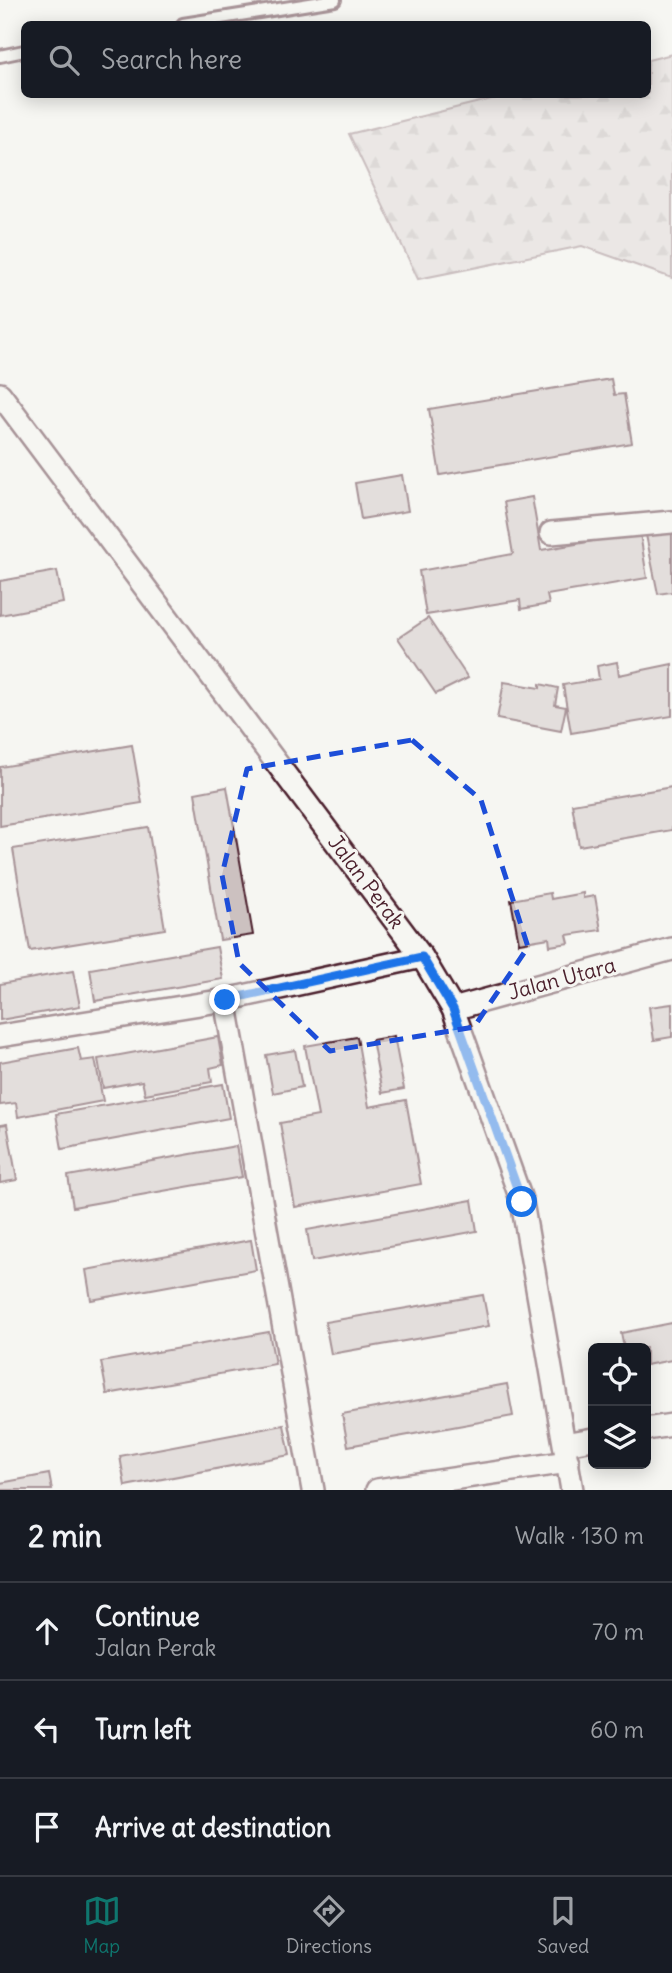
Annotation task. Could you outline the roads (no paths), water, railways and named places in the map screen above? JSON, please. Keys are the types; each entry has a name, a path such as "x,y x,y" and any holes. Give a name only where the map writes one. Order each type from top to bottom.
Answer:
{"street":[{"name":"Jalan Perak","path":"0,394 422,957 453,1009 522,1202 572,1490"},
{"path":"551,533 672,522"},
{"name":"Jalan Utara","path":"453,1009 672,950"},
{"path":"0,1036 225,1000 422,957"},
{"path":"225,1000 313,1490"},
{"path":"651,1428 672,1424"},
{"path":"377,1490 566,1453 588,1442"}],"lane":[{"path":"202,21 335,0"},
{"path":"0,56 21,52"}]}
